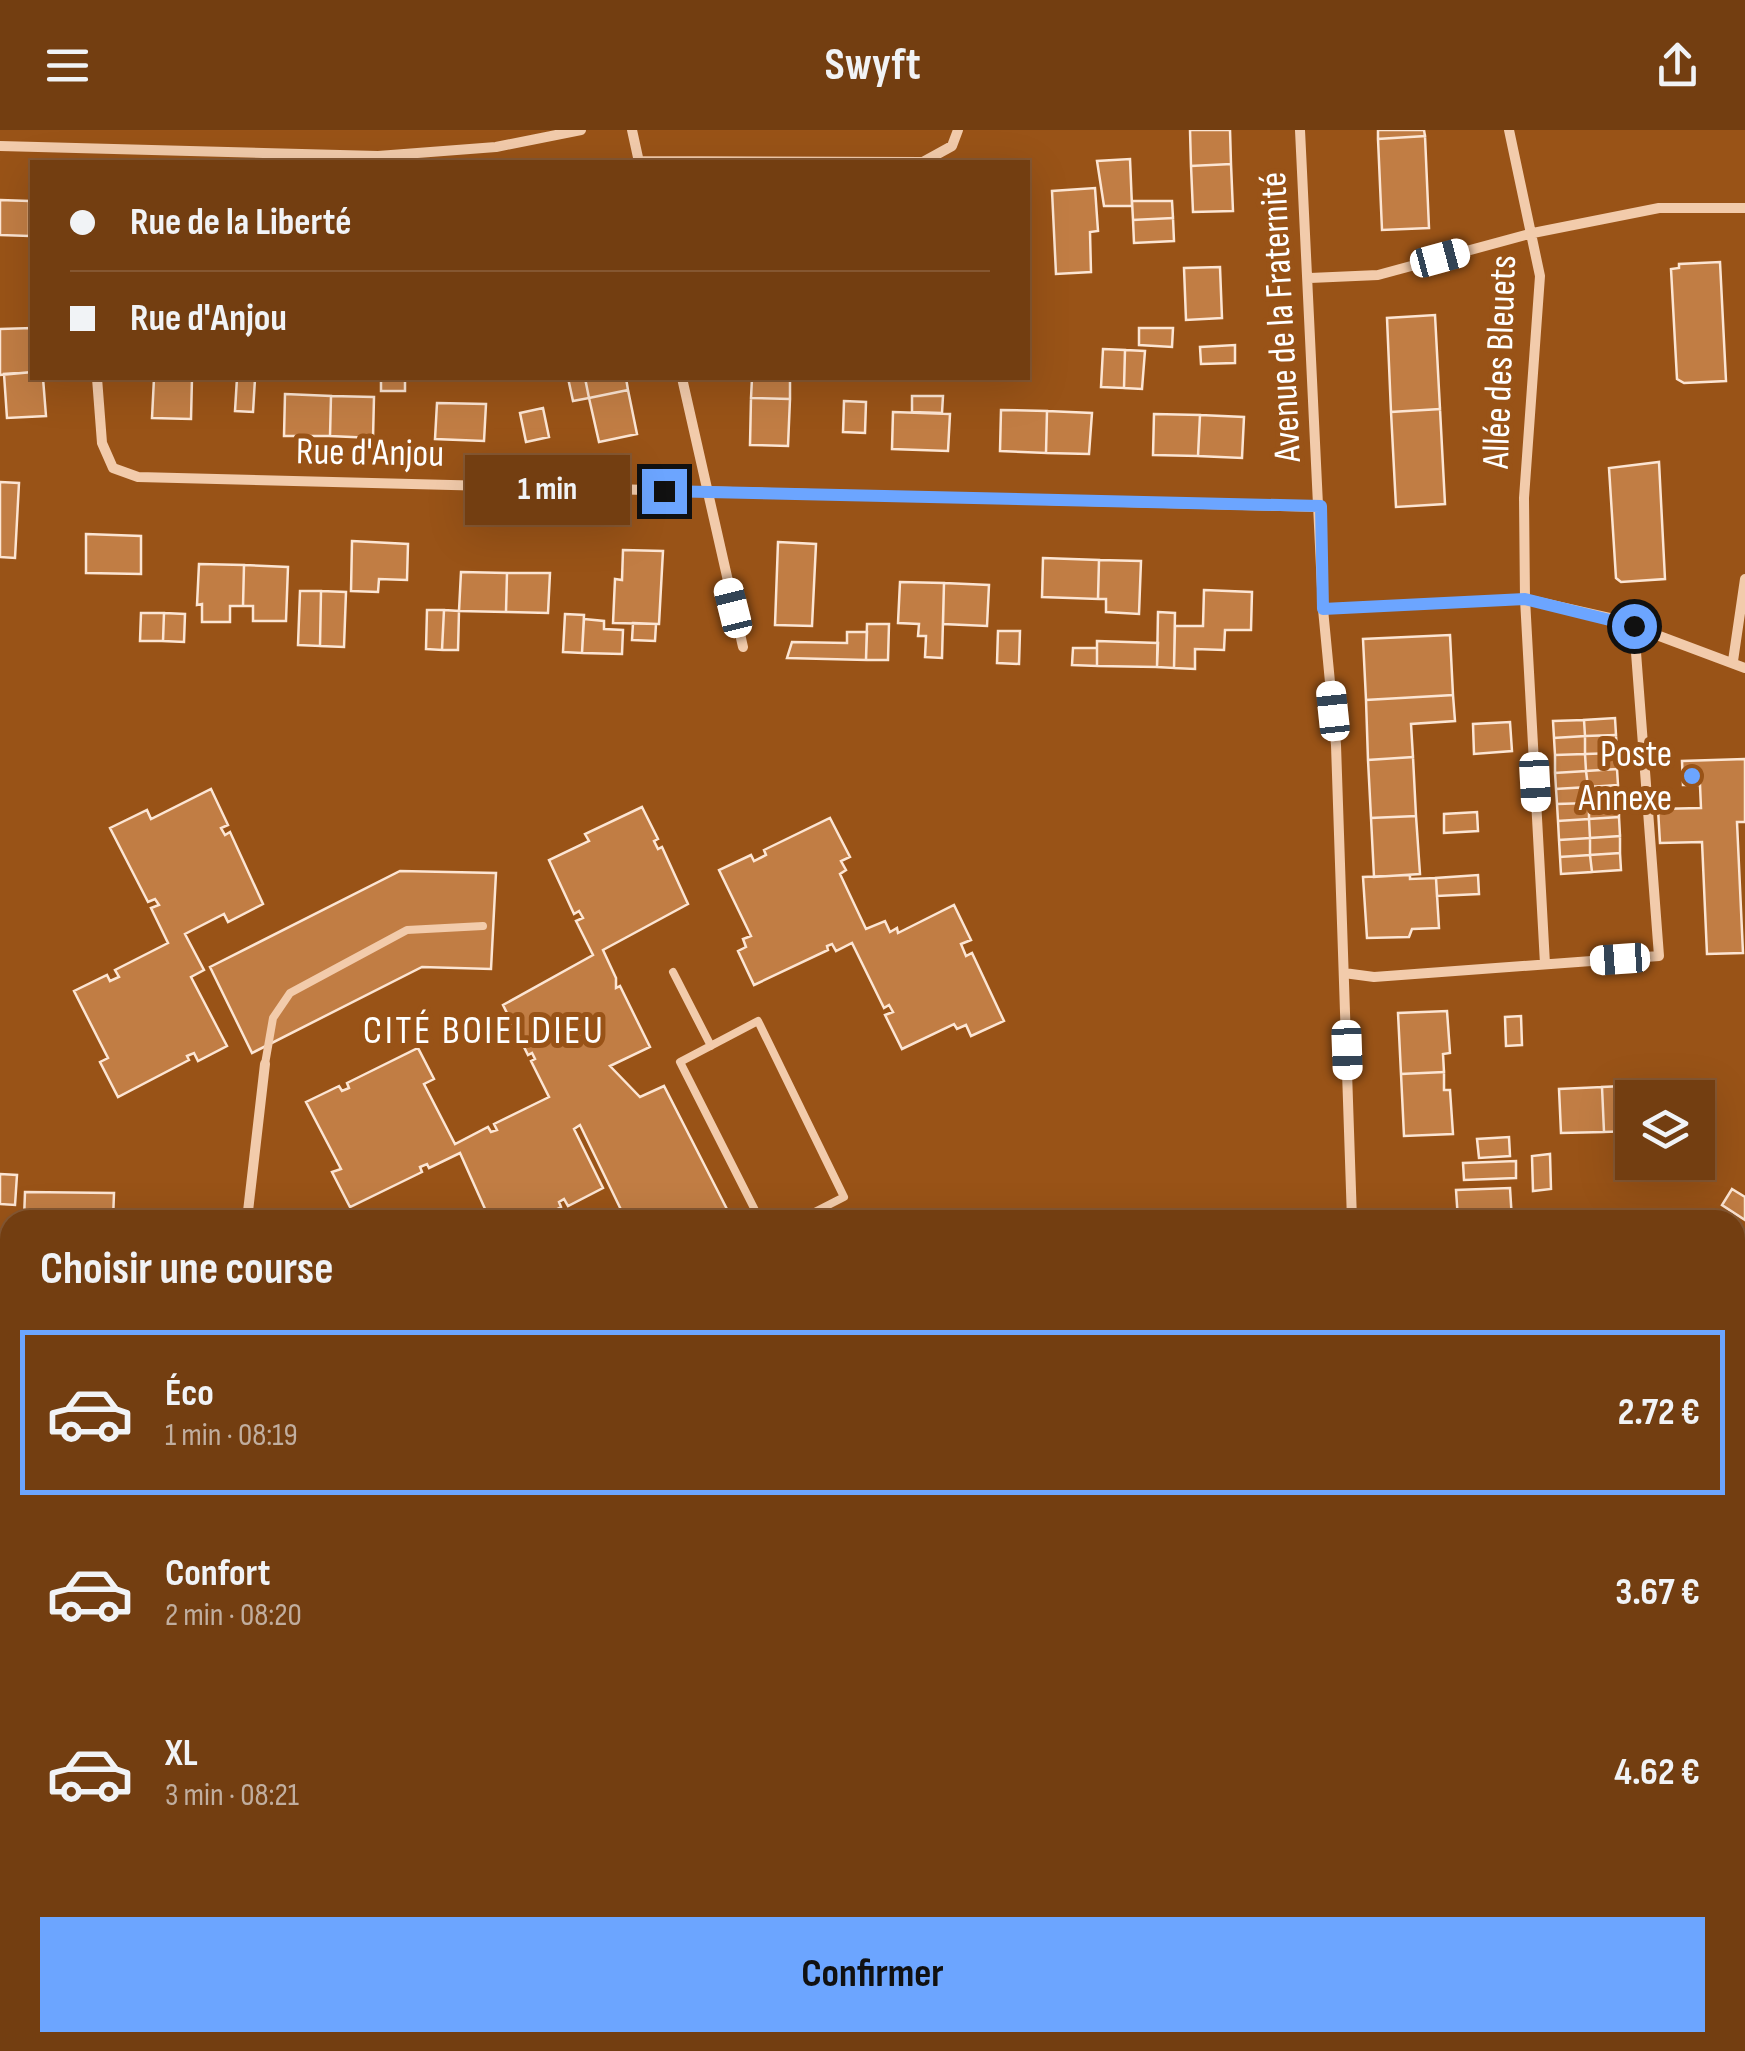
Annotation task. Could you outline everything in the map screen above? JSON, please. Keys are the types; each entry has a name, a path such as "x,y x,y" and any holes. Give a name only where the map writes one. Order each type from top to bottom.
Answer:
{"street":[{"path":"0,146 378,156 496,147 581,130"},
{"path":"632,130 639,160"},
{"path":"927,160 952,146 958,130"},
{"name":"Avenue de la Fraternité","path":"1300,130 1323,609 1336,745 1352,1210"},
{"name":"Allée des Bleuets","path":"1508,130 1534,233 1540,276 1524,498 1525,599 1544,964"},
{"path":"78,146 80,160"},
{"path":"1310,278 1378,275 1534,233 1659,208 1745,208"},
{"name":"Rue d'Anjou","path":"97,380 102,443 113,468 138,477 1321,506"},
{"path":"682,380 704,492 742,647"},
{"path":"1733,660 1745,579"},
{"path":"1323,609 1525,599 1634,626 1733,660 1745,668"},
{"path":"1344,973 1374,976 1658,956 1634,626"},
{"path":"248,1210 264,1064"}],"lane":[{"path":"264,1064 273,1018 290,993 407,930 484,926"},
{"path":"672,972 711,1046"},
{"path":"755,1210 680,1062 758,1021 844,1197 819,1210"}],"building":[{"path":"1190,130 1230,130 1231,164 1191,166"},
{"path":"1378,130 1424,130 1425,136 1378,139"},
{"path":"1425,136 1429,228 1382,230 1378,139"},
{"path":"1130,159 1132,206 1104,206 1097,161"},
{"path":"1231,164 1233,211 1193,212 1191,166"},
{"path":"1095,188 1098,231 1090,232 1091,272 1056,274 1052,191"},
{"path":"0,200 29,201 29,236 0,235"},
{"path":"1132,201 1172,201 1173,218 1133,220"},
{"path":"1173,218 1174,241 1134,243 1133,220"},
{"path":"1720,262 1726,381 1684,383 1677,379 1671,269 1679,268 1679,264"},
{"path":"1220,267 1222,318 1186,320 1184,268"},
{"path":"1435,315 1440,409 1391,412 1387,318"},
{"path":"30,328 30,372 0,375 0,329"},
{"path":"1139,328 1173,328 1172,347 1139,345"},
{"path":"1235,345 1235,363 1201,364 1200,347"},
{"path":"1103,349 1125,350 1124,388 1101,387"},
{"path":"1125,350 1145,351 1142,389 1124,388"},
{"path":"30,372 30,380 43,380 46,416 7,418 4,374"},
{"path":"154,380 192,380 191,419 152,418"},
{"path":"237,380 255,380 253,412 235,411"},
{"path":"381,380 405,380 405,391 381,391"},
{"path":"568,380 585,380 589,398 573,401"},
{"path":"585,380 626,380 628,390 589,398"},
{"path":"752,380 790,380 790,399 751,398"},
{"path":"628,390 637,434 599,442 589,398"},
{"path":"285,394 331,396 330,436 284,436"},
{"path":"331,396 374,397 373,438 330,436"},
{"path":"912,396 943,396 942,413 912,412"},
{"path":"751,398 790,399 788,446 750,445"},
{"path":"844,401 866,402 865,433 843,432"},
{"path":"437,403 486,404 484,441 435,439"},
{"path":"543,408 549,437 526,442 520,413"},
{"path":"1440,409 1445,504 1396,507 1391,412"},
{"path":"1001,410 1047,411 1046,453 1000,451"},
{"path":"1047,411 1092,413 1089,454 1046,453"},
{"path":"893,412 950,414 948,451 892,449"},
{"path":"1154,414 1200,415 1198,456 1153,455"},
{"path":"1200,415 1244,417 1242,458 1198,456"},
{"path":"1659,462 1665,579 1621,582 1616,578 1609,468"},
{"path":"0,482 19,483 15,558 0,557"},
{"path":"86,534 141,536 141,574 86,573"},
{"path":"352,541 408,544 407,580 379,579 378,592 351,591"},
{"path":"778,542 816,544 812,626 775,625"},
{"path":"623,550 663,551 659,624 613,623 615,579 622,580"},
{"path":"1043,558 1099,560 1098,599 1042,597"},
{"path":"1099,560 1141,561 1139,614 1106,612 1106,599 1098,599"},
{"path":"199,564 244,565 243,606 230,606 230,622 202,622 202,604 197,605"},
{"path":"244,565 288,567 286,621 253,621 253,606 243,606"},
{"path":"461,572 507,573 506,612 459,611"},
{"path":"507,573 550,573 548,613 506,612"},
{"path":"900,582 944,583 942,658 925,657 926,636 918,636 919,624 898,623"},
{"path":"944,583 989,585 987,626 943,624"},
{"path":"1204,590 1252,592 1251,630 1225,630 1224,650 1195,649 1195,669 1174,668 1175,626 1203,626"},
{"path":"300,591 321,591 320,646 298,645"},
{"path":"321,591 346,592 344,647 320,646"},
{"path":"427,610 444,610 442,650 426,649"},
{"path":"444,610 459,611 458,650 442,650"},
{"path":"1158,612 1175,613 1174,668 1157,667"},
{"path":"141,613 164,613 163,641 140,641"},
{"path":"164,613 185,614 184,642 163,641"},
{"path":"565,614 584,615 582,653 563,652"},
{"path":"584,619 604,621 604,629 623,630 622,654 582,653"},
{"path":"633,623 656,624 655,641 632,640"},
{"path":"867,624 889,624 888,660 866,660"},
{"path":"998,631 1020,631 1019,664 997,663"},
{"path":"847,632 867,632 866,660 787,658 792,642 847,643"},
{"path":"1450,635 1453,695 1366,700 1363,639"},
{"path":"1097,641 1158,643 1157,667 1097,666"},
{"path":"1073,648 1097,648 1097,666 1072,665"},
{"path":"1453,695 1455,721 1411,724 1413,757 1368,760 1366,700"},
{"path":"1615,718 1616,735 1585,736 1584,720"},
{"path":"1584,720 1585,736 1554,738 1553,721"},
{"path":"1510,722 1512,751 1474,754 1473,724"},
{"path":"1616,735 1617,753 1585,754 1585,736"},
{"path":"1585,736 1585,754 1555,755 1554,738"},
{"path":"1617,753 1617,769 1586,771 1585,754"},
{"path":"1585,754 1586,771 1555,773 1555,755"},
{"path":"1413,757 1416,816 1371,818 1368,760"},
{"path":"1745,759 1745,822 1737,822 1743,953 1707,954 1702,842 1660,843 1658,809 1701,808 1700,785 1683,785 1682,761"},
{"path":"1617,769 1618,785 1588,787 1586,771"},
{"path":"1586,771 1588,787 1556,789 1555,773"},
{"path":"1618,785 1619,801 1589,803 1588,787"},
{"path":"1588,787 1589,803 1557,804 1556,789"},
{"path":"211,789 228,825 221,828 225,835 230,832 263,904 228,922 224,914 185,934 204,970 191,977 227,1046 198,1061 194,1053 187,1056 189,1060 118,1097 100,1062 108,1058 74,991 107,975 110,981 119,977 115,970 168,943 151,908 159,905 155,899 148,902 110,828 147,810 151,819"},
{"path":"1619,801 1619,817 1589,819 1589,803"},
{"path":"1589,803 1589,819 1558,821 1557,804"},
{"path":"642,807 658,839 654,841 658,849 662,847 688,904 603,950 616,978 616,988 620,986 650,1047 610,1066 640,1097 664,1086 727,1210 621,1210 580,1125 574,1129 603,1188 568,1206 564,1199 555,1210 486,1210 460,1153 429,1168 427,1164 420,1167 422,1172 350,1207 332,1172 341,1169 306,1102 339,1086 342,1091 349,1088 347,1083 418,1048 434,1079 424,1084 455,1144 488,1127 491,1132 497,1130 494,1124 549,1097 531,1061 535,1059 532,1053 528,1055 503,1005 593,955 576,921 583,918 579,911 574,914 549,860 589,841 585,834"},
{"path":"1477,812 1478,831 1444,833 1444,814"},
{"path":"1416,816 1420,874 1374,877 1371,818"},
{"path":"1619,817 1620,836 1590,838 1589,819"},
{"path":"830,818 850,857 841,861 846,870 840,874 866,929 885,921 890,932 897,928 898,933 954,905 971,940 961,944 966,956 972,953 1004,1021 971,1036 966,1025 957,1029 954,1024 902,1049 885,1015 893,1012 889,1005 884,1008 852,943 836,951 832,944 827,946 828,950 754,985 738,951 746,947 743,939 751,936 719,870 751,855 754,861 766,855 764,850"},
{"path":"1589,819 1590,838 1559,840 1558,821"},
{"path":"1620,836 1620,853 1590,855 1590,838"},
{"path":"1590,838 1590,855 1560,857 1559,840"},
{"path":"1620,853 1621,870 1592,872 1590,855"},
{"path":"1590,855 1592,872 1561,874 1560,857"},
{"path":"400,871 496,873 491,969 422,967 252,1053 210,967"},
{"path":"1410,875 1410,879 1436,878 1439,928 1412,929 1409,937 1367,938 1363,877"},
{"path":"1478,875 1479,894 1437,896 1436,878"},
{"path":"1447,1011 1450,1053 1443,1054 1444,1072 1401,1074 1398,1013"},
{"path":"1521,1016 1522,1045 1506,1046 1505,1017"},
{"path":"1444,1072 1444,1090 1450,1090 1453,1134 1404,1136 1401,1074"},
{"path":"1615,1086 1615,1132 1604,1132 1602,1087"},
{"path":"1602,1087 1604,1132 1561,1133 1559,1089"},
{"path":"1509,1137 1510,1156 1479,1158 1477,1139"},
{"path":"1550,1154 1551,1189 1533,1191 1532,1156"},
{"path":"1516,1161 1516,1178 1464,1180 1463,1163"},
{"path":"0,1174 17,1175 15,1205 0,1204"},
{"path":"1510,1188 1511,1210 1457,1210 1456,1190"},
{"path":"1732,1189 1745,1197 1745,1210 1730,1210 1722,1205"},
{"path":"25,1192 114,1193 113,1210 24,1210"}],"place":[{"name":"Poste Annexe","path":"1692,776"}],"district":[{"name":"CITÉ BOIELDIEU","path":"484,1031"}],"route":[{"path":"664,491 1321,506 1323,609 1525,599 1634,626"}]}
